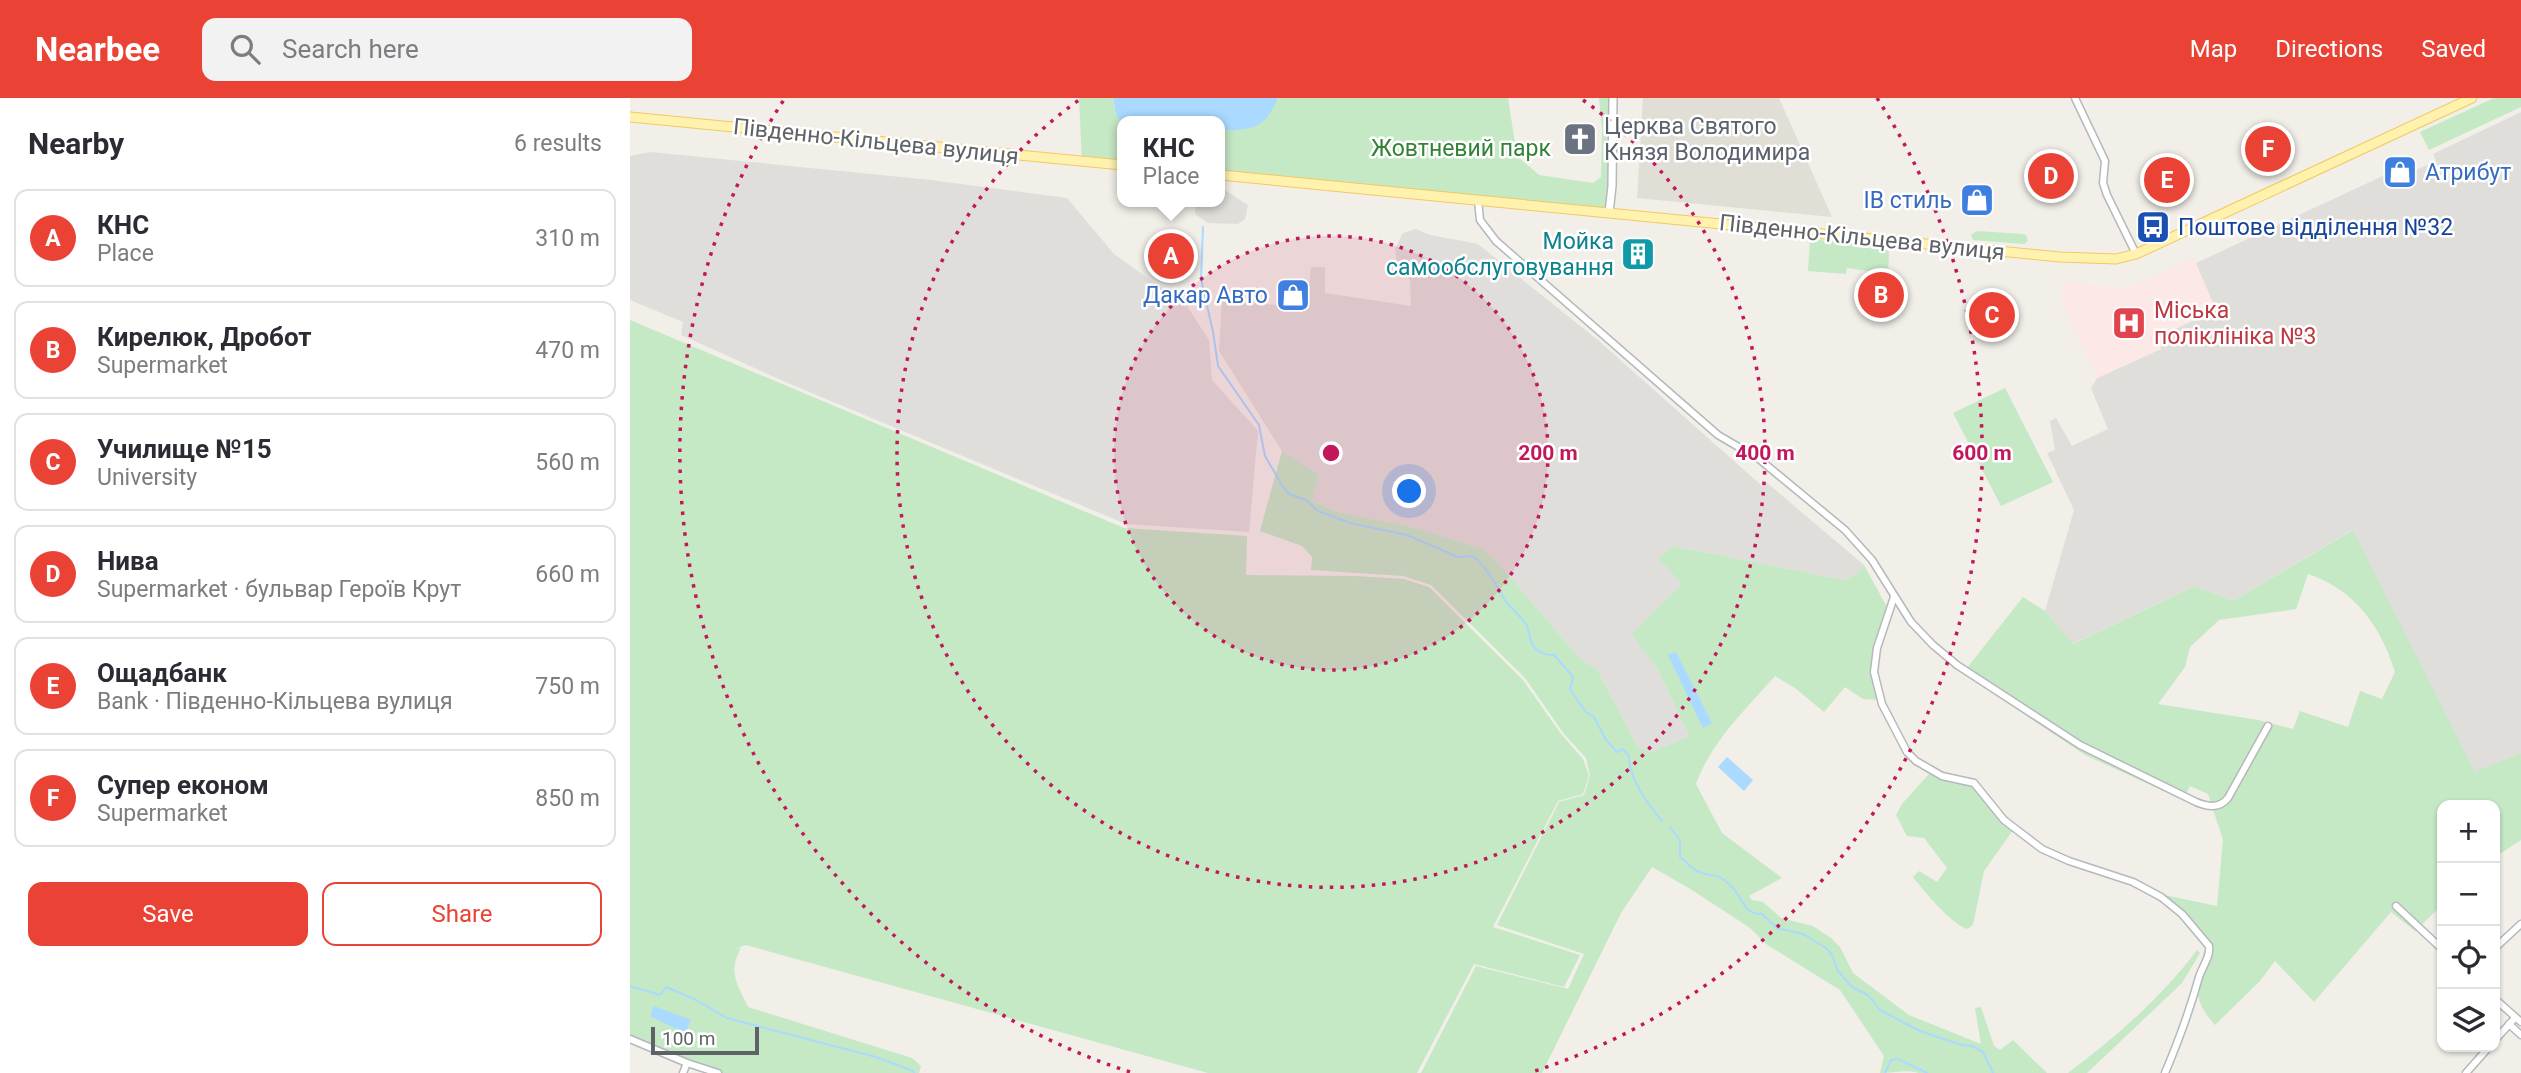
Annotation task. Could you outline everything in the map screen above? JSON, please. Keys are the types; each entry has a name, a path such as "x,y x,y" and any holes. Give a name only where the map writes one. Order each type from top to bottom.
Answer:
{"main road":[{"name":"Південно-Кільцева вулиця","path":"1225,175 2060,257 2116,259 2136,254 2472,98"},
{"name":"Південно-Кільцева вулиця","path":"630,117 1117,165"}],"street":[{"path":"1609,213 1613,98"},
{"path":"2076,98 2105,161 2103,183 2107,195 2136,254"},
{"path":"1478,200 1480,220 1496,241 1718,435 1759,459 1838,523 1868,554 1911,622 1933,645 1990,689 2080,746 2201,804 2216,806 2224,802 2234,788 2268,726"},
{"path":"1894,597 1877,648 1874,672 1882,704 1907,752 1916,761 1942,776 1974,783 2004,820 2042,849 2143,887 2169,902 2208,946 2210,950 2194,998 2165,1073"},
{"path":"2396,906 2437,944"},
{"path":"2500,943 2521,924"},
{"path":"2500,1004 2518,1020 2509,1024 2500,1034"},
{"path":"2509,1024 2521,1035"},
{"path":"630,1039 718,1073"},
{"path":"2466,1073 2485,1052"},
{"path":"683,1073 687,1063"}],"shaded area":[{"path":"1643,98 1779,98 1832,217 1637,198"},
{"path":"2521,112 2521,753 2475,773 2352,530 2233,601 2195,586 2072,644 2045,611 2074,510 2047,453 2055,450 2050,421 2056,418 2072,446 2108,429 2091,388 2097,378 2161,349 2160,336 2216,310 2196,263 2389,173 2407,161 2412,171 2436,161 2433,154"},
{"path":"650,152 931,180 1067,198 1114,254 1187,306 1209,340 1212,380 1258,431 1249,532 1126,524 790,384 681,335 683,322 630,300 630,156"},
{"path":"1225,190 1248,205 1245,219 1238,224 1208,223 1195,214 1196,207 1225,207"},
{"path":"1416,229 1430,235 1478,244 1599,341 1762,486 1766,482 1864,565 1857,574 1844,580 1673,546 1658,559 1682,584 1633,634 1658,670 1689,736 1651,752 1638,748 1597,669 1580,659 1483,549 1412,527 1338,512 1312,501 1319,475 1282,451 1219,351 1222,301 1307,307 1311,267 1325,267 1325,293 1411,306 1410,280 1397,263 1395,249 1403,233"},
{"name":"Міська поліклініка №3","path":"2193,257 2216,310 2160,336 2161,349 2097,378 2061,301 2062,286 2068,281 2121,289"}],"green space":[{"path":"1079,98 1113,98 1117,116 1117,164 1082,161"},
{"name":"Жовтневий парк","path":"1278,98 1508,98 1517,156 1539,175 1593,183 1601,177 1602,130 1599,98 1612,98 1609,212 1225,174 1225,130 1255,125 1273,108"},
{"path":"2494,98 2521,98 2521,107 2429,150 2420,132"},
{"path":"1977,231 2023,234 2028,241 2024,244 1973,240 1971,235"},
{"path":"1810,239 1884,247 1889,252 1888,274 1847,268 1846,274 1808,271"},
{"path":"630,320 1124,528 1247,536 1246,575 1404,579 1429,587 1523,680 1561,734 1583,759 1589,776 1583,794 1558,801 1493,927 1580,955 1564,987 1474,964 1417,1073 1208,1073 746,945 732,950 741,948 734,971 748,1007 912,1058 921,1066 919,1073 719,1073 630,1037"},
{"path":"2005,388 2053,482 2001,506 1953,413"},
{"path":"1282,451 1319,475 1312,501 1338,512 1412,527 1483,549 1580,659 1597,669 1638,748 1651,752 1689,736 1658,670 1632,634 1682,584 1658,559 1673,546 1844,580 1857,574 1864,565 1888,609 1874,658 1882,700 1863,699 1845,687 1824,712 1795,688 1775,676 1720,740 1696,784 1722,833 1782,878 1749,896 1752,900 1763,902 1781,918 1813,926 1831,938 1840,947 1853,973 1909,1015 1981,1044 1975,1008 1981,1007 1994,1046 2000,1050 2013,1040 2047,1073 1880,1073 1884,1056 1840,990 1766,944 1750,928 1692,890 1652,867 1621,913 1542,1073 1421,1073 1476,966 1568,989 1584,954 1497,925 1559,802 1584,795 1590,776 1586,758 1564,734 1525,678 1431,585 1403,576 1311,570 1312,557 1302,546 1260,531"},
{"path":"2353,530 2475,772 2521,753 2521,840 2500,854 2500,800 2437,800 2437,910 2415,931 2391,912 2314,1002 2275,961 2260,981 2215,1025 2201,1006 2198,997 2199,980 2208,949 2184,915 2150,892 2217,906 2223,840 2208,794 2190,786 2183,800 2085,755 1963,673 2023,597 2045,611 2073,644 2195,586 2233,601","holes":["2308,574 2339,589 2364,611 2382,639 2395,672 2382,699 2360,691 2348,727 2300,711 2293,729 2258,720 2158,704 2185,667 2190,647 2219,620 2296,609"]},
{"path":"1929,774 1963,780 1976,788 2013,830 1984,871 1973,925 1967,929 1945,914 1913,877 1919,871 1937,882 1947,868 1924,838 1907,836 1896,815 1902,804"},
{"path":"2197,950 2200,953 2182,983 2087,1073 2068,1073 2137,1016"}],"water":[{"path":"1113,98 1278,98 1262,122 1241,130 1225,131 1225,116 1116,115"},
{"path":"1676,652 1712,723 1703,728 1668,655"},
{"path":"1727,757 1753,780 1744,791 1718,767"},
{"path":"654,1006 691,1020 685,1033 650,1016"}],"waterway":[{"path":"1203,227 1201,279 1218,366 1259,425 1265,456 1283,487 1289,494 1306,500 1318,511 1350,523 1407,535 1458,557 1473,556 1525,623 1534,647 1543,654 1554,655 1573,677 1570,690 1586,712 1594,717 1606,740 1617,752 1623,749 1629,756 1636,782 1662,821"},
{"path":"1670,827 1680,840 1680,857 1693,868 1726,881 1747,908 1762,914 1777,928 1803,934 1826,948 1838,971 1852,987 1868,995 1880,1010 1920,1031 1972,1046 1983,1052 1993,1073"},
{"path":"630,986 660,995 666,987 727,1018 876,1057 914,1073"},
{"path":"1885,1073 1891,1060 1898,1059 1927,1073"}],"place":[{"name":"Церква Святого Князя Володимира","path":"1580,139"},
{"name":"Супер економ","path":"2268,149"},
{"name":"Атрибут","path":"2400,172"},
{"name":"Нива","path":"2051,176"},
{"name":"Ощадбанк","path":"2167,180"},
{"name":"ІВ стиль","path":"1977,200"},
{"name":"Поштове відділення №32","path":"2153,227"},
{"name":"Мойка самообслуговування","path":"1638,254"},
{"name":"КНС","path":"1171,256"},
{"name":"Дакар Авто","path":"1293,295"},
{"name":"Кирелюк, Дробот","path":"1881,295"},
{"name":"Училище №15","path":"1992,315"},
{"name":"Міська поліклініка №3","path":"2129,323"}]}
